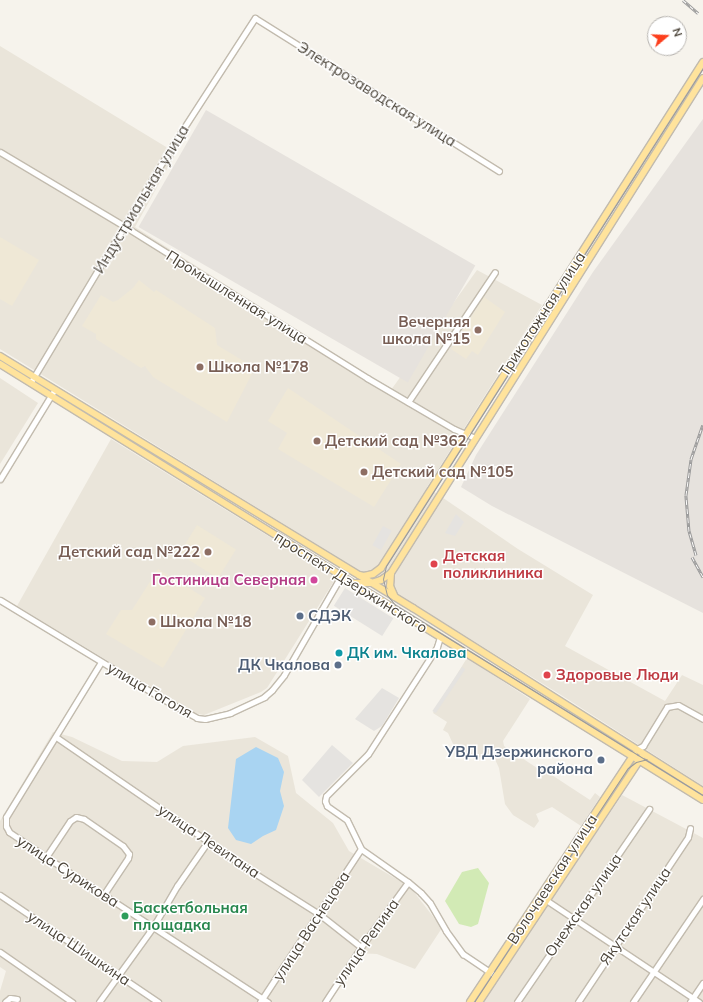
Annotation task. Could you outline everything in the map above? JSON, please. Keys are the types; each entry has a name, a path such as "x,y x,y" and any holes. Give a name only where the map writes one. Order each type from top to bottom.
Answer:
{"main road":[{"name":"Трикотажная улица","path":"381,568 703,62"},
{"name":"Трикотажная улица","path":"391,573 703,78"},
{"name":"проспект Дзержинского","path":"0,356 396,598 703,791"},
{"name":"проспект Дзержинского","path":"0,364 703,800"},
{"path":"356,574 369,575 381,568"},
{"path":"381,568 382,590 384,597 393,608"},
{"path":"352,582 371,583 381,580 391,573"},
{"path":"391,573 390,586 396,598"},
{"name":"Волочаевская улица","path":"470,1002 637,749"},
{"name":"Волочаевская улица","path":"479,1002 644,753"}],"street":[{"name":"Электрозаводская улица","path":"254,18 499,171"},
{"name":"Индустриальная улица","path":"30,383 174,143 254,18"},
{"name":"Промышленная улица","path":"0,152 124,226 408,402 465,435 475,438"},
{"path":"408,402 495,272"},
{"path":"0,479 55,389"},
{"name":"улица Гоголя","path":"0,600 196,718 205,719 230,713 264,697 272,690 284,675 341,576"},
{"path":"440,637 437,647 368,754 326,796 325,801 327,806 347,820 361,849 408,882 430,903 446,931 463,954 497,977"},
{"path":"56,737 102,662"},
{"path":"637,749 643,746 667,707 678,705 703,719"},
{"name":"улица Сурикова","path":"56,737 6,817 6,826 9,832 262,1000 268,1002"},
{"name":"улица Левитана","path":"56,737 208,841 319,914 361,947"},
{"path":"643,746 644,753"},
{"name":"Онежская улица","path":"517,1002 649,809"},
{"path":"46,857 70,821 76,817 84,819 123,846 129,854 128,858 104,894"},
{"name":"Якутская улица","path":"578,1002 688,837 690,828"},
{"path":"100,1002 153,927 177,886 208,841"},
{"name":"улица Васнецова","path":"262,1000 361,849"},
{"name":"улица Репина","path":"325,1002 361,947 408,882"},
{"name":"улица Шишкина","path":"0,895 158,1002"},
{"path":"540,896 654,972 692,1000 699,1002"},
{"path":"634,1002 703,899"},
{"path":"0,952 72,1002"},
{"path":"692,1000 703,983"},
{"path":"5,1002 10,998 17,1000"}],"shaded area":[{"path":"0,46 176,153 135,227 391,390 477,270 542,305 427,487 518,549 593,595 565,646 665,701 682,675 703,685 703,786 561,695 0,349"},
{"path":"206,110 475,266 408,382 138,227"},
{"path":"703,119 703,613 492,506 461,487 476,455 593,272"},
{"path":"0,237 39,260 12,306 0,299"},
{"path":"139,280 154,292 156,290 215,328 217,345 255,368 227,422 153,377 145,366 141,368 96,339 96,334 82,326 101,295 113,302 118,300 133,288"},
{"name":"Вечерняя школа №15","path":"484,297 505,312 478,355 472,351 466,359 451,349"},
{"path":"0,378 38,403 0,464"},
{"path":"288,388 401,464 374,507 278,449 287,433 268,421"},
{"path":"111,439 336,578 267,688 261,692 204,715 194,713 17,606"},
{"path":"456,514 464,522 455,536 445,533"},
{"name":"Детский сад №222","path":"197,525 236,549 218,578 179,554"},
{"path":"383,526 392,531 381,550 372,545"},
{"name":"Школа №18","path":"158,569 205,598 163,668 106,634 121,610 132,610"},
{"path":"345,588 393,618 382,636 334,606"},
{"path":"467,658 530,699 503,741 504,746 590,800 595,793 600,797 581,826 552,807 536,814 539,821 534,828 513,815 505,804 499,768 492,753 474,759 453,744 448,733 443,730 447,722 433,713"},
{"path":"462,667 465,669 436,713 432,711"},
{"path":"382,688 399,698 382,726 374,731 355,719"},
{"path":"53,732 72,737 122,761 157,762 183,746 255,737 288,756 296,793 333,823 349,851 410,887 442,928 415,969 377,954 354,953 328,1002 0,1002 0,991 6,971 0,967 0,821"},
{"path":"332,745 353,763 319,797 302,780"},
{"path":"622,795 703,838 703,1002 482,1002"}],"green space":[{"path":"478,868 489,883 478,924 471,927 459,924 445,901 462,872"}],"water":[{"path":"256,747 278,758 284,772 280,791 284,806 276,830 251,844 236,840 228,828 236,759"}],"tram line":[{"path":"703,68 386,566 383,579 387,595 395,605 703,795"},
{"path":"474,1002 628,768 636,762 647,759"}],"railway":[{"path":"683,0 698,13"},
{"path":"696,555 689,531 686,495 691,459 703,425"},
{"path":"692,557 703,577"}],"place":[{"name":"Вечерняя школа №15","path":"478,330"},
{"name":"Школа №178","path":"200,367"},
{"name":"Детский сад №362","path":"317,441"},
{"name":"Детский сад №105","path":"364,472"},
{"name":"Детский сад №222","path":"208,552"},
{"name":"Детская поликлиника","path":"434,564"},
{"name":"Гостиница Северная","path":"314,580"},
{"name":"СДЭК","path":"300,616"},
{"name":"Школа №18","path":"152,622"},
{"name":"ДК им. Чкалова","path":"339,653"},
{"name":"ДК Чкалова","path":"338,665"},
{"name":"Здоровые Люди","path":"547,675"},
{"name":"УВД Дзержинского района","path":"601,760"},
{"name":"Баскетбольная площадка","path":"125,916"}]}
